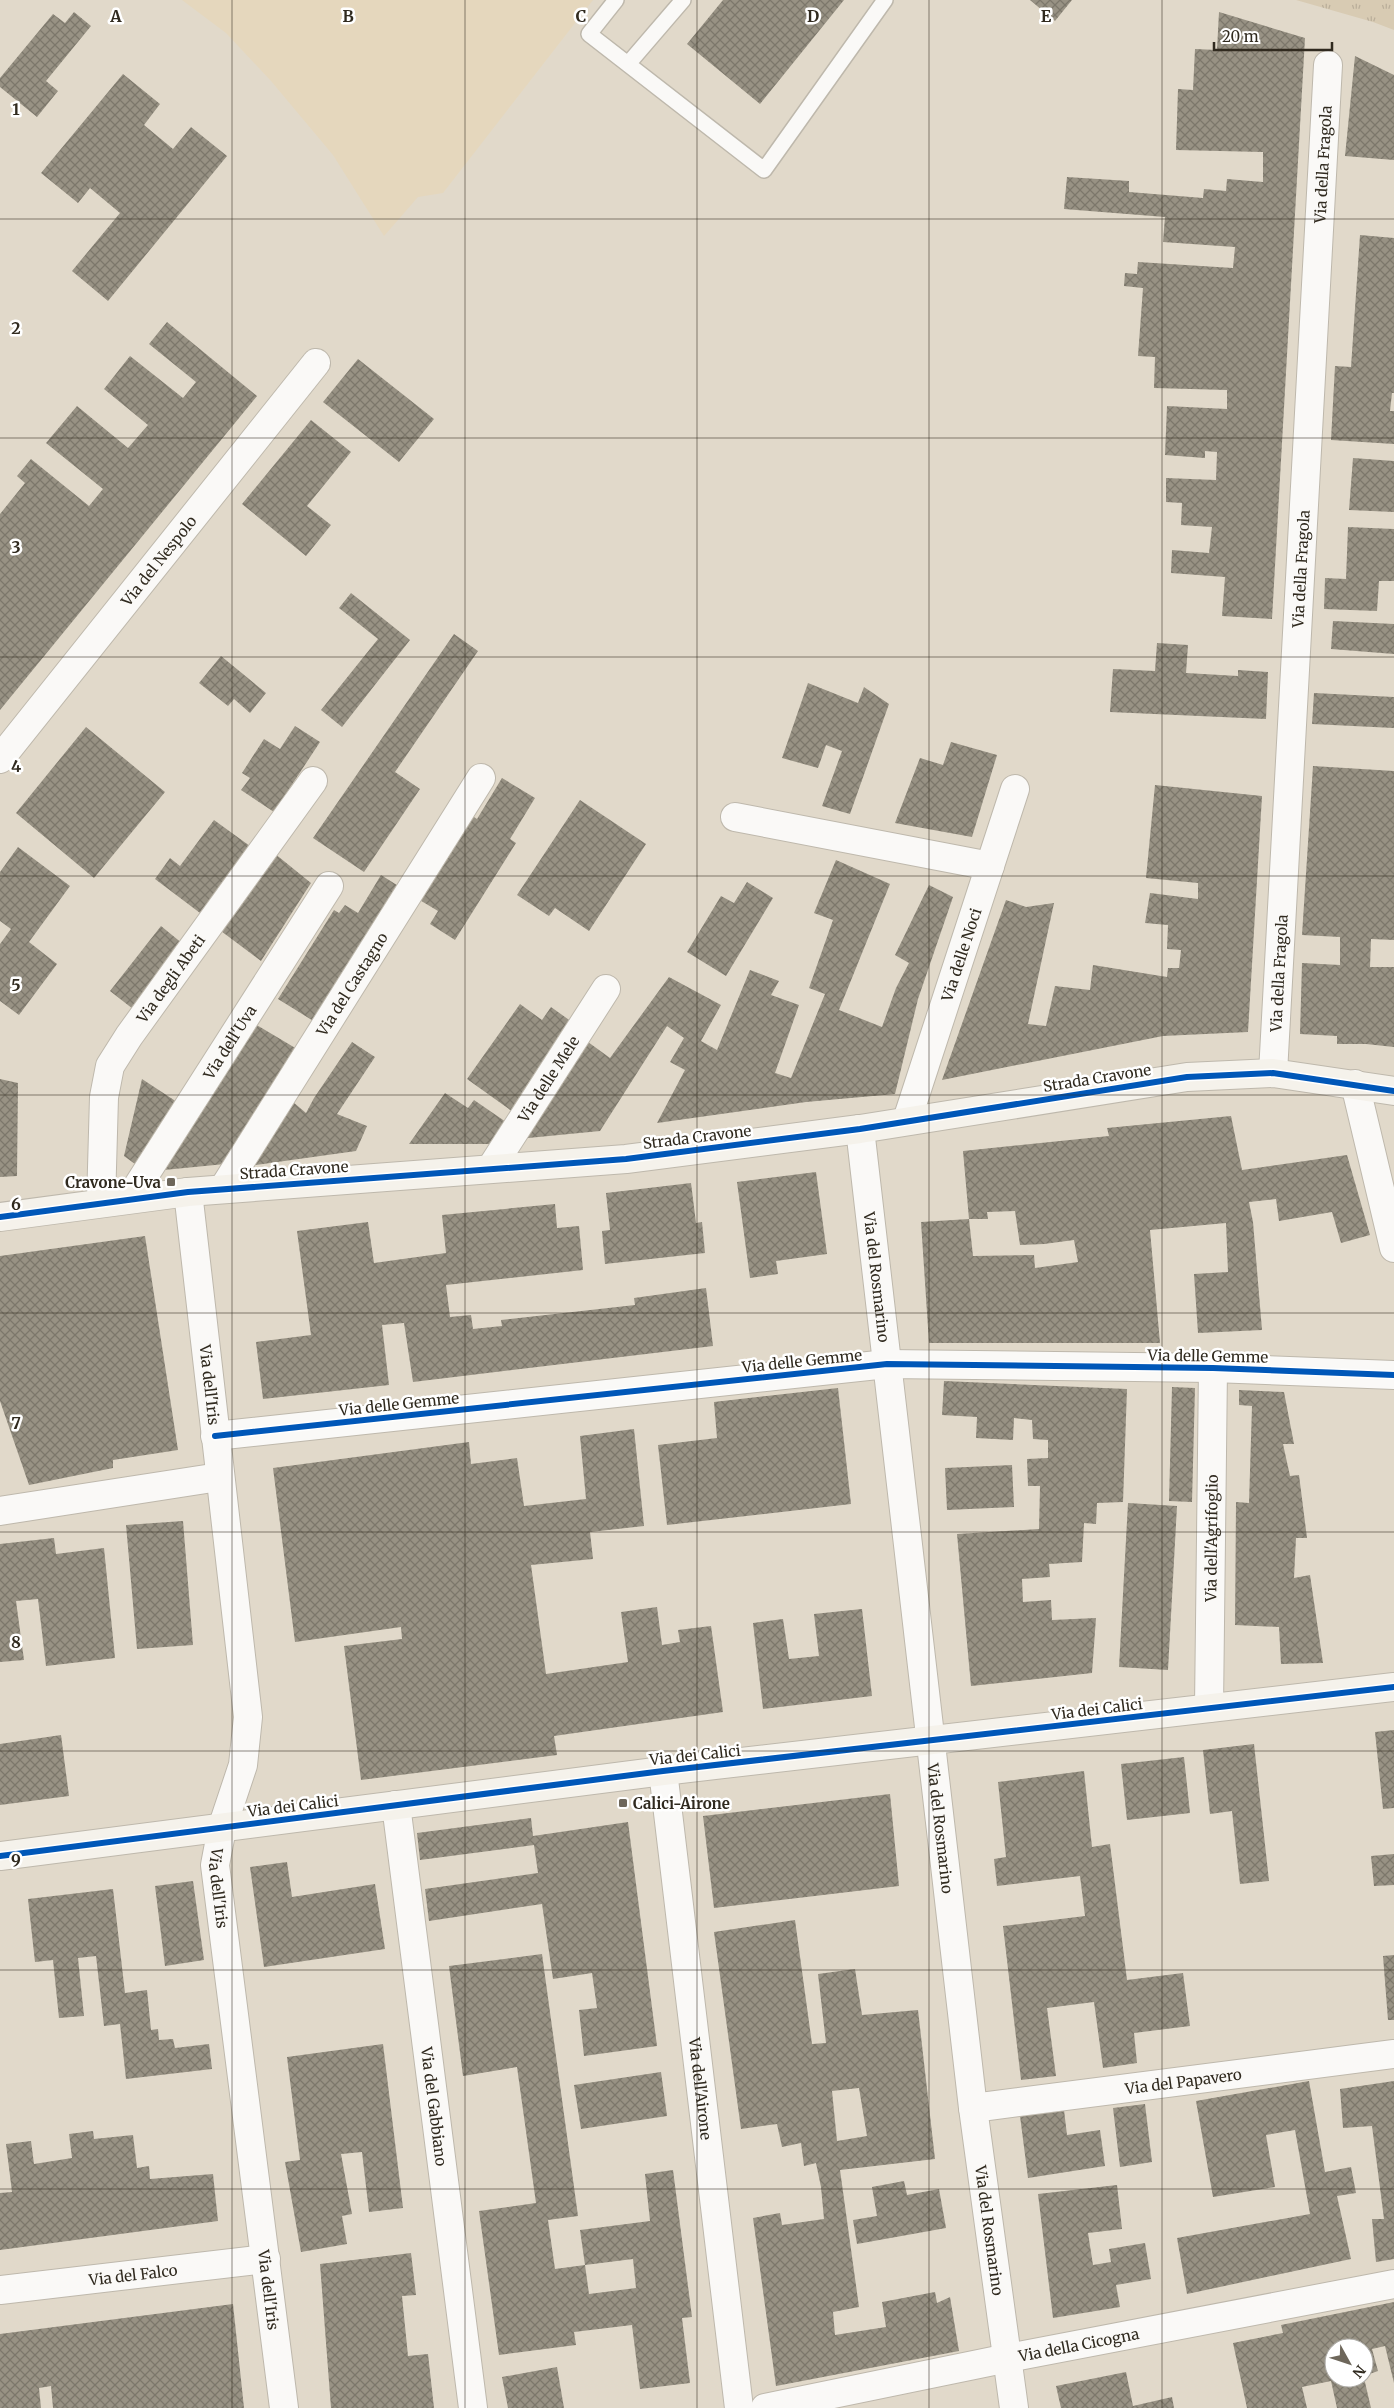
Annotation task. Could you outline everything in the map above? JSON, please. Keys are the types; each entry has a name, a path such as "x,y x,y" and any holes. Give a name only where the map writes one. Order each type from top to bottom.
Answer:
{"street":[{"name":"Via della Fragola","path":"1273,1073 1328,65"},
{"name":"Via del Nespolo","path":"0,759 316,363"},
{"name":"Via del Castagno","path":"223,1189 481,778"},
{"name":"Via degli Abeti","path":"101,1203 104,1097 110,1066 129,1036 312,780"},
{"name":"Via delle Noci","path":"907,1120 1015,789"},
{"path":"736,816 990,866"},
{"name":"Via dell'Uva","path":"130,1198 329,886"},
{"name":"Via delle Mele","path":"491,1168 606,989"},
{"name":"Strada Cravone","path":"0,1217 130,1198 188,1192 626,1159 860,1128 1187,1076 1273,1073 1394,1091"},
{"path":"1355,1084 1394,1248"},
{"name":"Via del Rosmarino","path":"860,1128 973,2108 1014,2408"},
{"name":"Via dell'Iris","path":"188,1192 219,1477 248,1717 243,1765 222,1828 215,1865 284,2408"},
{"name":"Via delle Gemme","path":"215,1436 887,1364 1213,1368 1394,1375"},
{"name":"Via dell'Agrifoglio","path":"1209,1708 1213,1368"},
{"path":"0,1511 219,1477"},
{"name":"Via dei Calici","path":"0,1856 663,1771 1394,1687"},
{"name":"Via dell'Airone","path":"663,1771 739,2408"},
{"name":"Via del Gabbiano","path":"396,1806 473,2408"},
{"name":"Via del Papavero","path":"973,2108 1394,2054"},
{"name":"Via del Falco","path":"0,2290 266,2259"},
{"name":"Via della Cicogna","path":"765,2408 1008,2358 1394,2284"}],"lane":[{"path":"616,0 589,34 764,170 885,0"},
{"path":"628,64 684,0"}],"shaded area":[{"path":"182,0 593,0 443,193 418,197 384,236 333,155 271,81 226,33"}],"green space":[{"path":"1296,0 1394,0 1394,30 1373,22"}],"building":[{"path":"723,0 844,0 760,104 687,44"},
{"path":"1030,0 1072,0 1055,21"},
{"path":"74,12 91,26 46,81 58,91 37,117 0,87 0,78 53,14 65,23"},
{"path":"1219,12 1305,38 1272,619 1222,616 1225,577 1171,573 1172,550 1209,553 1212,527 1181,525 1182,503 1166,502 1166,478 1216,480 1217,452 1205,451 1205,458 1165,455 1167,406 1227,409 1227,390 1154,388 1155,357 1138,356 1143,288 1124,286 1125,273 1137,274 1138,262 1233,268 1235,247 1163,242 1165,217 1064,209 1067,177 1129,181 1129,192 1203,198 1204,189 1226,191 1227,179 1263,182 1263,152 1176,150 1178,89 1193,90 1195,49 1217,50"},
{"path":"1355,56 1394,75 1394,160 1345,156"},
{"path":"123,74 160,104 144,125 173,149 191,127 227,156 108,301 72,271 120,213 90,188 78,203 41,173"},
{"path":"1360,235 1394,238 1394,393 1392,393 1390,411 1394,411 1394,444 1331,440 1335,366 1351,367"},
{"path":"167,322 257,396 0,710 0,514 25,483 17,476 31,459 89,506 103,489 46,443 77,406 128,448 148,425 104,389 130,356 183,398 196,382 149,344"},
{"path":"358,359 434,419 399,462 323,402"},
{"path":"311,420 351,452 307,506 331,525 306,556 242,504"},
{"path":"1353,458 1394,461 1394,512 1349,510"},
{"path":"1348,527 1394,529 1394,581 1379,581 1377,611 1324,609 1325,578 1346,579"},
{"path":"351,593 410,640 342,727 321,710 378,639 339,608"},
{"path":"1333,621 1394,624 1394,654 1331,649"},
{"path":"454,634 478,651 395,772 420,789 364,872 313,838"},
{"path":"1157,643 1188,645 1186,673 1238,676 1238,670 1268,672 1266,719 1110,712 1113,669 1155,671"},
{"path":"221,656 266,693 250,713 234,699 228,706 199,683"},
{"path":"808,683 858,703 864,687 889,704 850,814 822,806 842,751 826,745 818,768 782,758"},
{"path":"1314,693 1394,697 1394,728 1312,724"},
{"path":"295,726 320,742 274,812 241,790 250,778 242,773 264,739 280,749"},
{"path":"86,727 165,792 94,878 16,813"},
{"path":"951,742 997,755 972,837 895,823 920,758 943,765"},
{"path":"1313,766 1394,771 1394,940 1371,939 1370,967 1394,967 1394,1047 1366,1044 1337,1044 1337,1036 1300,1034 1302,963 1340,965 1340,937 1302,935"},
{"path":"502,778 535,798 510,839 516,843 455,940 430,924 438,911 418,899 471,815 477,819"},
{"path":"1155,785 1262,796 1248,1032 1163,1036 942,1080 1006,900 1026,907 1054,903 1028,1024 1046,1026 1055,986 1090,990 1093,965 1167,977 1168,968 1179,968 1181,950 1167,949 1168,925 1145,923 1150,893 1198,899 1198,883 1146,878"},
{"path":"580,800 646,844 589,931 555,908 549,916 517,895"},
{"path":"214,820 254,849 204,916 155,879 170,858 180,866"},
{"path":"18,847 70,886 29,942 57,964 19,1015 0,1001 0,944 11,929 0,921 0,872"},
{"path":"274,853 311,883 261,961 217,928"},
{"path":"836,860 890,884 839,1010 882,1027 896,988 909,963 895,955 929,885 953,897 918,999 895,1094 806,1102 657,1123 685,1070 670,1062 684,1038 667,1026 600,1131 518,1139 588,1042 610,1058 669,977 721,1005 701,1041 717,1050 750,970 779,981 771,995 799,1005 775,1073 791,1078 825,994 809,988 833,920 814,913"},
{"path":"381,875 400,887 315,1022 278,999 334,910 339,913 345,905 358,913"},
{"path":"747,882 773,898 726,976 687,952 721,896 734,903"},
{"path":"161,926 183,944 133,1009 110,991"},
{"path":"520,1004 542,1020 551,1007 572,1022 513,1112 467,1079"},
{"path":"255,1024 297,1049 225,1164 164,1170"},
{"path":"352,1042 375,1057 337,1114 367,1126 356,1151 248,1166 293,1102 306,1113"},
{"path":"0,1079 18,1083 17,1176 0,1177"},
{"path":"142,1079 177,1102 135,1164 124,1156"},
{"path":"445,1093 468,1108 474,1100 506,1122 493,1144 409,1144"},
{"path":"1231,1116 1242,1170 1347,1155 1370,1235 1341,1243 1332,1212 1279,1221 1276,1199 1249,1202 1253,1222 1262,1330 1198,1333 1194,1274 1228,1272 1226,1223 1150,1230 1160,1343 929,1343 921,1222 969,1219 963,1151 1109,1136 1107,1128","holes":["1015,1211 1020,1245 1074,1240 1078,1262 1035,1268 1034,1255 973,1256 969,1219 988,1219 987,1212"]},
{"path":"816,1172 827,1254 776,1261 778,1274 750,1278 737,1182"},
{"path":"691,1183 696,1223 702,1222 705,1253 605,1264 602,1231 610,1230 606,1193"},
{"path":"555,1204 557,1228 579,1226 583,1270 446,1285 450,1317 471,1315 473,1329 502,1326 501,1320 635,1305 634,1298 706,1288 713,1346 413,1382 404,1323 382,1325 389,1385 263,1399 256,1342 311,1335 297,1231 368,1222 374,1263 446,1253 442,1215"},
{"path":"145,1236 178,1450 113,1460 113,1468 29,1485 0,1401 0,1256"},
{"path":"944,1381 1127,1389 1123,1502 1097,1503 1096,1524 1084,1523 1082,1562 1049,1564 1050,1577 1022,1579 1023,1602 1051,1600 1052,1620 1096,1618 1092,1673 971,1686 957,1534 1039,1529 1040,1486 1028,1486 1027,1459 1048,1458 1048,1440 1033,1439 1032,1420 1014,1418 1013,1440 976,1438 977,1417 942,1415"},
{"path":"1172,1387 1195,1388 1192,1502 1169,1501"},
{"path":"838,1388 851,1504 667,1525 658,1445 717,1438 714,1402"},
{"path":"1239,1390 1284,1392 1294,1444 1283,1444 1290,1476 1299,1475 1307,1538 1296,1538 1294,1578 1310,1575 1323,1663 1281,1664 1279,1627 1235,1625 1236,1502 1249,1503 1252,1406 1239,1405"},
{"path":"634,1429 644,1526 590,1532 593,1559 531,1565 546,1674 628,1662 621,1612 657,1607 662,1645 680,1642 678,1630 711,1626 723,1712 554,1736 557,1755 361,1780 344,1646 402,1639 401,1627 295,1642 273,1468 469,1442 471,1464 517,1458 524,1506 586,1499 580,1436"},
{"path":"1012,1465 1014,1507 947,1510 945,1468"},
{"path":"1128,1503 1177,1506 1168,1670 1119,1667"},
{"path":"183,1521 193,1645 137,1649 126,1525"},
{"path":"54,1538 56,1554 104,1548 115,1658 46,1666 38,1599 16,1601 24,1660 0,1662 0,1544"},
{"path":"862,1609 872,1696 763,1709 753,1623 783,1619 789,1659 819,1656 814,1614"},
{"path":"1394,1730 1394,1808 1383,1809 1375,1732"},
{"path":"61,1735 69,1796 0,1805 0,1744"},
{"path":"1254,1744 1269,1881 1240,1884 1232,1811 1210,1814 1203,1750"},
{"path":"1184,1757 1190,1813 1127,1820 1121,1764"},
{"path":"1084,1771 1092,1847 1110,1844 1127,1980 1183,1973 1190,2026 1134,2033 1137,2063 1103,2068 1094,2002 1047,2008 1056,2076 1021,2080 1003,1926 1085,1916 1080,1876 997,1886 994,1859 1006,1857 998,1782"},
{"path":"890,1794 899,1886 714,1908 703,1816"},
{"path":"531,1818 533,1836 628,1822 657,2046 584,2056 579,2010 597,2008 592,1973 553,1979 542,1904 429,1921 425,1889 538,1873 534,1845 420,1860 417,1833"},
{"path":"1394,1854 1394,1885 1374,1886 1371,1856"},
{"path":"287,1862 292,1897 375,1884 385,1949 264,1967 250,1867"},
{"path":"193,1881 204,1960 165,1966 155,1886"},
{"path":"113,1889 125,1993 147,1990 151,2030 158,2029 159,2040 173,2039 175,2048 209,2044 212,2069 126,2079 120,2024 104,2026 96,1956 78,1958 84,2016 59,2018 53,1960 35,1962 28,1899"},
{"path":"795,1920 812,2044 826,2043 818,1974 855,1969 862,2015 918,2010 935,2159 840,2170 859,2307 833,2312 835,2335 886,2327 882,2302 935,2292 937,2303 950,2297 959,2351 776,2386 753,2218 780,2213 782,2225 824,2219 821,2187 816,2163 804,2166 801,2143 782,2147 777,2124 741,2129 714,1932","holes":["859,2088 867,2136 837,2141 832,2091"]},
{"path":"542,1954 578,2216 548,2220 555,2269 585,2265 580,2230 650,2221 645,2174 673,2170 692,2317 682,2318 690,2383 640,2389 632,2325 574,2332 576,2345 499,2355 479,2211 536,2203 517,2067 463,2076 449,1966","holes":["633,2259 636,2288 589,2294 585,2265"]},
{"path":"1394,1955 1394,2020 1388,2020 1383,1956"},
{"path":"383,2044 403,2208 369,2212 362,2152 341,2154 352,2214 342,2216 347,2244 301,2252 285,2162 300,2160 287,2057"},
{"path":"661,2072 667,2116 581,2129 574,2085"},
{"path":"1309,2081 1325,2172 1351,2167 1356,2193 1337,2196 1351,2259 1187,2294 1177,2238 1310,2214 1295,2130 1266,2135 1275,2187 1213,2197 1196,2101"},
{"path":"1394,2081 1394,2259 1376,2262 1372,2219 1384,2219 1372,2126 1343,2128 1340,2089"},
{"path":"1145,2104 1152,2162 1120,2167 1113,2108"},
{"path":"1064,2110 1067,2135 1100,2130 1105,2166 1028,2178 1020,2116"},
{"path":"93,2131 94,2139 133,2135 137,2168 149,2166 150,2179 213,2174 218,2221 0,2250 0,2193 12,2192 6,2144 31,2141 34,2164 72,2158 69,2134"},
{"path":"904,2181 907,2195 939,2189 946,2228 857,2244 853,2220 877,2216 872,2187"},
{"path":"1117,2185 1122,2229 1088,2233 1093,2265 1111,2262 1109,2249 1145,2243 1151,2279 1116,2285 1120,2307 1053,2318 1038,2194"},
{"path":"411,2253 416,2295 402,2296 408,2356 428,2354 434,2408 331,2408 320,2264"},
{"path":"1394,2302 1394,2383 1385,2346 1374,2349 1374,2338 1324,2338 1324,2382 1302,2387 1307,2408 1247,2408 1233,2343 1283,2333 1281,2325"},
{"path":"233,2304 244,2408 53,2408 51,2386 39,2388 41,2408 0,2408 0,2334"},
{"path":"1374,2356 1378,2371 1374,2372"},
{"path":"557,2367 564,2408 508,2408 502,2377"},
{"path":"1126,2372 1133,2406 1172,2397 1174,2408 1061,2408 1056,2386"},
{"path":"1333,2388 1366,2388 1371,2408 1337,2408"}],"cycle path":[{"path":"0,1217 188,1192 626,1159 860,1129 1187,1077 1273,1073 1394,1091"},
{"path":"215,1436 887,1364 1213,1368 1394,1375"},
{"path":"0,1856 663,1771 1394,1687"}],"place":[{"name":"Cravone-Uva","path":"171,1182"},
{"name":"Calici-Airone","path":"623,1803"}]}
